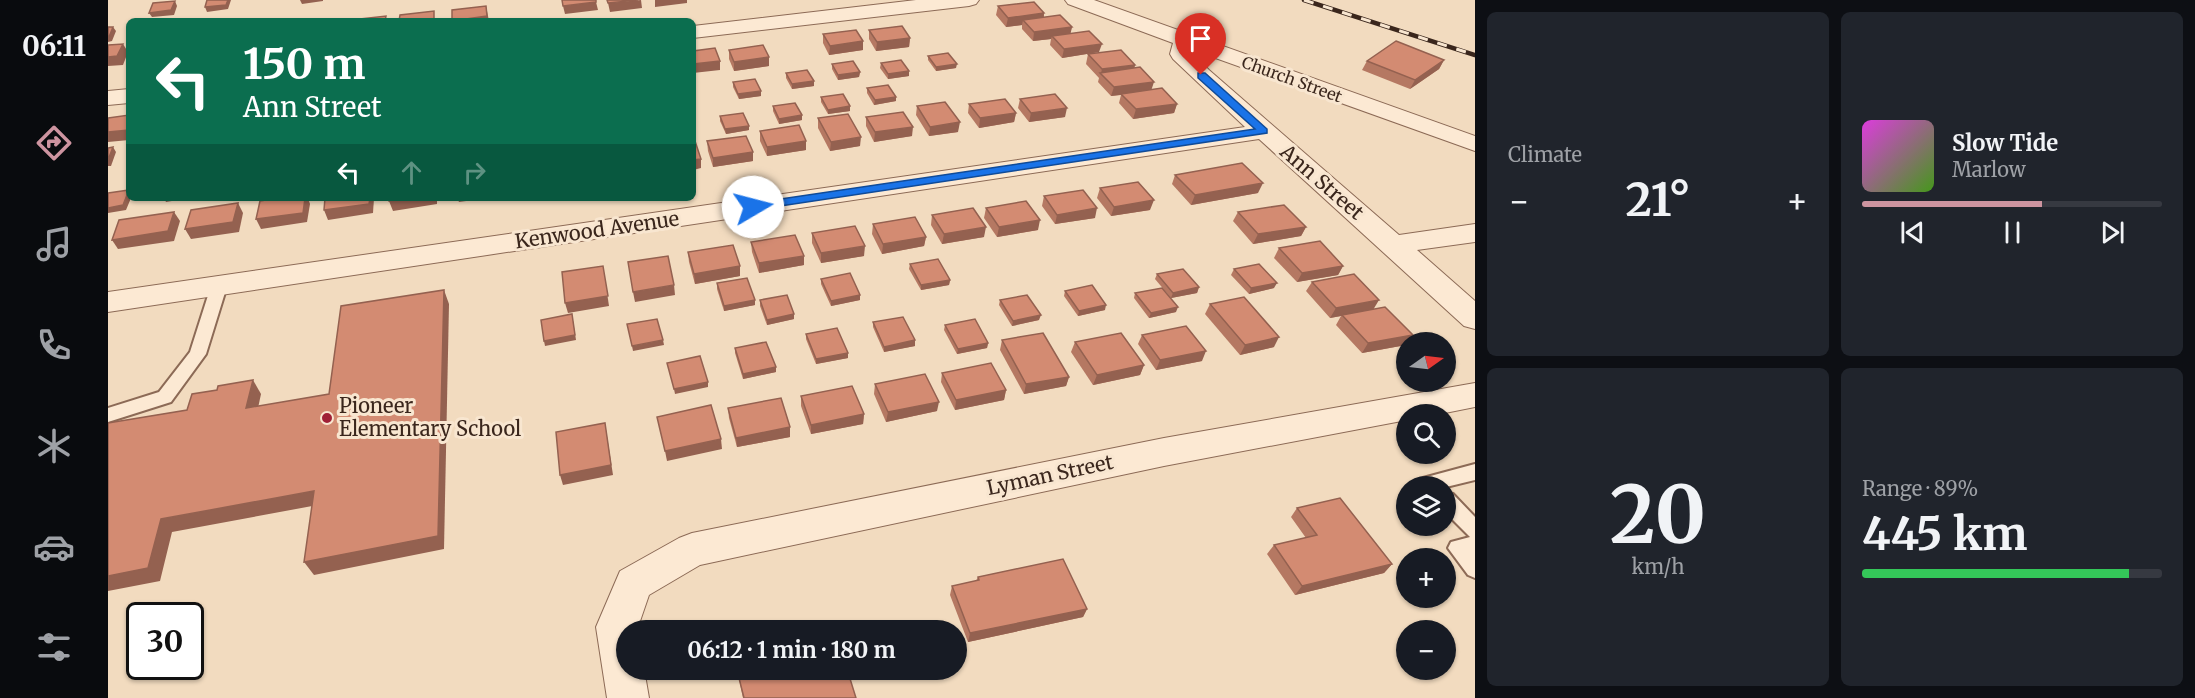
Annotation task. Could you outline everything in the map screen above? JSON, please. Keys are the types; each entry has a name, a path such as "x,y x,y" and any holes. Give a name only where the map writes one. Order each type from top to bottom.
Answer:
{"street":[{"path":"696,32 969,0"},
{"name":"Church Street","path":"1075,0 1475,144"},
{"name":"Ann Street","path":"1185,40 1181,54 1264,131 1475,318"},
{"path":"108,98 126,96"},
{"name":"Kenwood Avenue","path":"108,302 1264,131"},
{"path":"1393,245 1475,232"},
{"name":"Lyman Street","path":"628,698 616,627 634,583 692,550 1164,452 1475,395"}],"lane":[{"path":"108,416 165,397 198,354 219,286"},
{"path":"1456,477 1475,472"},
{"path":"1456,510 1475,530"},
{"path":"1475,544 1458,548 1475,569"}],"building":[{"path":"207,0 228,0 226,5 205,7"},
{"path":"562,0 596,0 596,2 563,6"},
{"path":"607,0 638,0 608,3"},
{"path":"175,1 171,10 149,13 153,3"},
{"path":"1034,2 1044,13 1008,18 998,6"},
{"path":"486,6 487,16 452,18 452,10"},
{"path":"434,11 434,18 400,18 400,15"},
{"path":"1060,15 1072,27 1034,32 1023,20"},
{"path":"902,26 910,38 877,42 869,30"},
{"path":"108,27 113,27 109,37 108,37"},
{"path":"856,30 863,41 830,46 823,34"},
{"path":"1089,31 1102,44 1064,49 1052,36"},
{"path":"1396,41 1444,60 1415,80 1367,61"},
{"path":"123,44 117,56 108,57 108,45"},
{"path":"763,45 769,57 734,62 729,50"},
{"path":"715,48 720,61 696,64 696,51"},
{"path":"1121,50 1135,65 1102,69 1088,54"},
{"path":"948,53 957,64 936,67 928,56"},
{"path":"901,60 909,71 888,74 881,63"},
{"path":"853,61 860,72 838,75 832,64"},
{"path":"1140,67 1154,82 1114,87 1100,73"},
{"path":"807,70 814,81 792,84 786,73"},
{"path":"755,79 761,91 738,94 733,82"},
{"path":"888,85 896,97 875,100 867,88"},
{"path":"1162,88 1177,104 1136,109 1121,94"},
{"path":"843,94 850,106 828,110 821,97"},
{"path":"1055,94 1067,108 1031,113 1020,99"},
{"path":"1005,99 1016,113 980,118 969,104"},
{"path":"945,102 960,122 930,127 917,106"},
{"path":"795,103 802,115 779,119 773,106"},
{"path":"903,112 913,127 875,132 866,117"},
{"path":"743,113 749,126 725,129 720,116"},
{"path":"848,114 861,137 831,142 818,118"},
{"path":"126,115 126,130 108,132 108,118"},
{"path":"799,125 806,141 767,147 760,131"},
{"path":"746,136 753,152 713,158 707,141"},
{"path":"696,144 701,159 696,160"},
{"path":"113,147 108,160 108,148"},
{"path":"1242,163 1263,183 1195,195 1175,175"},
{"path":"1138,182 1154,200 1114,207 1100,188"},
{"path":"126,190 123,205 108,208 108,193"},
{"path":"1083,190 1097,208 1057,215 1044,196"},
{"path":"260,201 305,201 303,213 256,219"},
{"path":"325,201 370,201 369,204 324,210"},
{"path":"1026,201 1040,220 999,227 986,208"},
{"path":"238,203 233,222 185,229 191,210"},
{"path":"1284,205 1306,227 1258,234 1238,212"},
{"path":"973,208 986,227 944,234 932,215"},
{"path":"174,212 168,231 112,240 119,220"},
{"path":"915,217 926,237 883,244 873,224"},
{"path":"855,226 865,246 821,253 812,233"},
{"path":"795,235 804,256 759,263 751,242"},
{"path":"1320,241 1343,266 1302,273 1279,248"},
{"path":"733,245 740,266 694,274 688,252"},
{"path":"668,256 674,285 633,292 628,262"},
{"path":"938,259 950,280 921,285 910,264"},
{"path":"1259,264 1277,283 1251,288 1234,269"},
{"path":"603,266 608,296 565,303 562,272"},
{"path":"1183,269 1199,287 1173,293 1157,274"},
{"path":"850,273 860,295 831,301 821,279"},
{"path":"1354,274 1379,300 1336,308 1312,282"},
{"path":"747,278 755,300 724,306 717,283"},
{"path":"1092,285 1106,305 1079,311 1065,291"},
{"path":"1162,288 1178,307 1151,313 1135,293"},
{"path":"444,290 438,536 304,562 314,491 161,519 148,568 108,576 108,423 187,410 192,394 217,390 218,386 253,380 246,408 329,394 341,306"},
{"path":"787,295 794,314 767,320 760,300"},
{"path":"1027,295 1041,315 1013,321 1000,300"},
{"path":"1244,297 1279,337 1245,345 1210,304"},
{"path":"1385,307 1410,332 1396,332 1396,338 1368,343 1342,315"},
{"path":"572,314 575,335 544,341 541,320"},
{"path":"903,317 915,340 884,347 873,322"},
{"path":"657,319 663,340 632,346 627,324"},
{"path":"975,319 988,343 958,349 945,325"},
{"path":"1186,326 1206,351 1160,360 1142,335"},
{"path":"837,328 848,353 816,359 806,334"},
{"path":"1043,333 1069,377 1026,384 1002,340"},
{"path":"1121,333 1144,365 1097,375 1075,342"},
{"path":"766,342 776,367 743,374 735,348"},
{"path":"700,356 708,382 674,389 667,363"},
{"path":"991,363 1006,390 956,400 942,373"},
{"path":"925,374 939,402 888,412 875,384"},
{"path":"852,386 864,414 811,425 801,396"},
{"path":"781,398 790,427 736,438 728,408"},
{"path":"711,405 721,439 665,451 657,417"},
{"path":"605,423 611,465 560,475 556,432"},
{"path":"1340,498 1392,564 1302,586 1274,545 1317,535 1297,508"},
{"path":"1063,559 1087,609 970,633 967,620 965,620 952,586 979,580 978,577"},
{"path":"740,680 850,680 856,698 744,698"}],"railway":[{"path":"1304,0 1475,55"}],"place":[{"name":"Pioneer Elementary School","path":"327,418"}],"route":[{"path":"753,207 1264,131 1201,75"}]}
